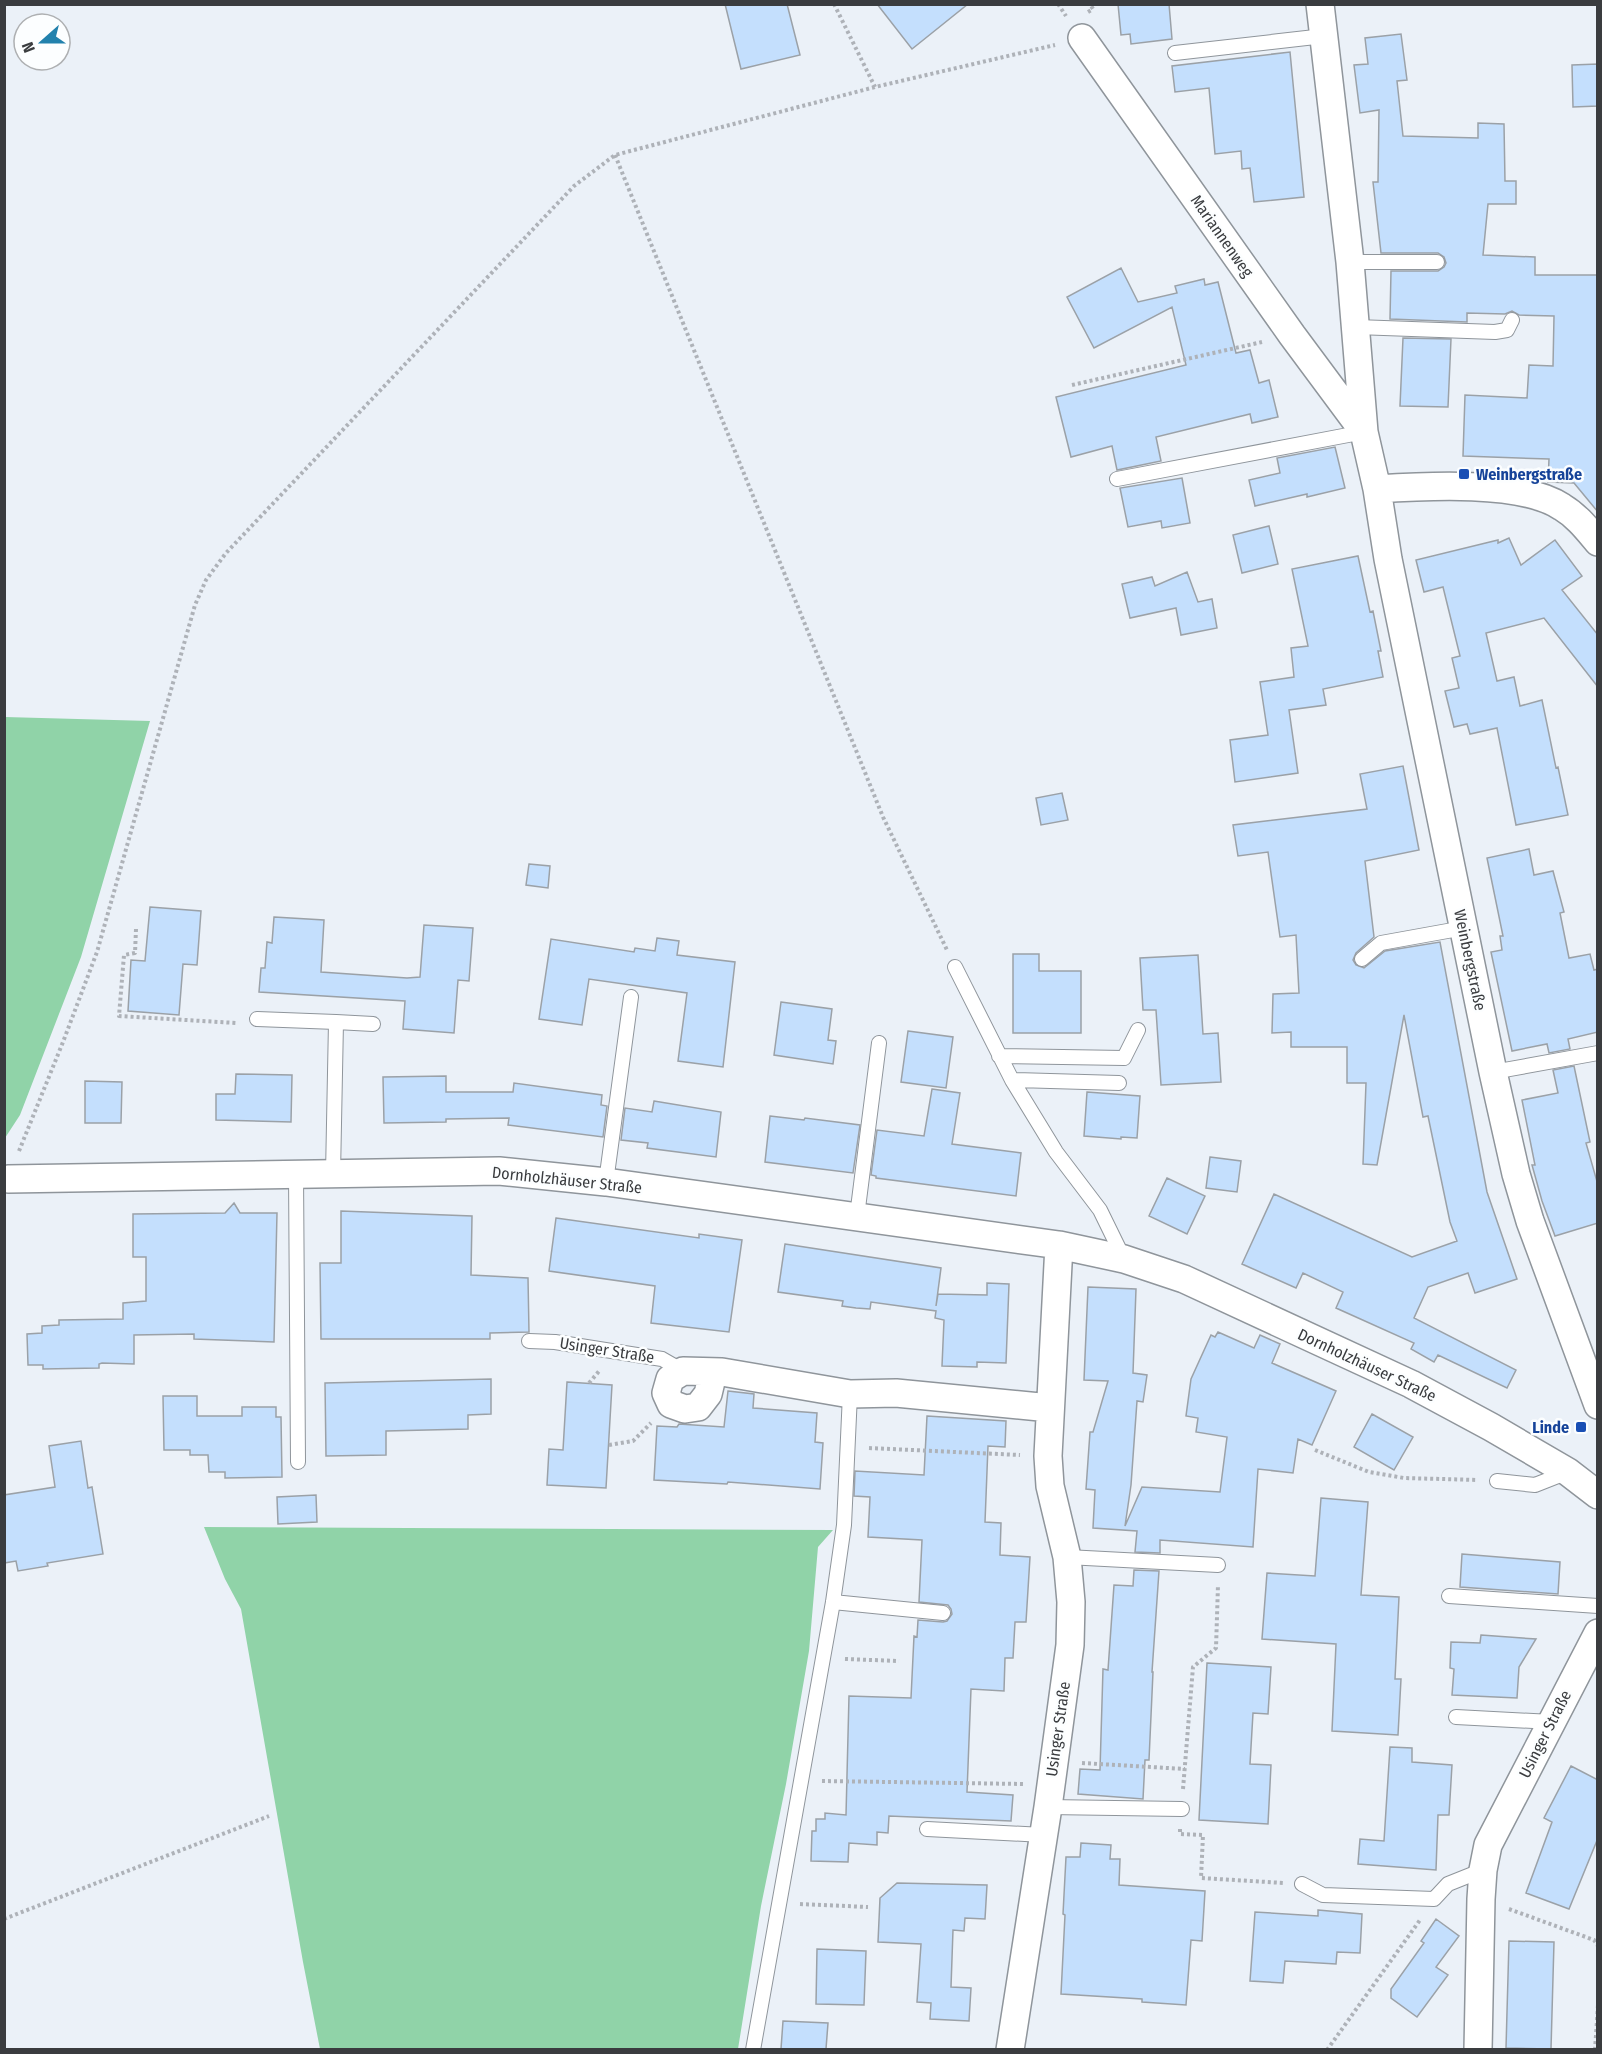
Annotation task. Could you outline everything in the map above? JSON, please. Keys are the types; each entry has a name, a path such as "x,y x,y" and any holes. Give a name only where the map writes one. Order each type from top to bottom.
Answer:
{"street":[{"name":"Weinbergstraße","path":"1320,4 1350,262 1364,432 1377,489 1388,559 1516,1174 1530,1221 1598,1405"},
{"name":"Mariannenweg","path":"1082,38 1292,335 1364,432"},
{"path":"1377,489 1428,485 1469,486 1540,496 1561,505 1581,522 1598,542"},
{"name":"Dornholzhäuser Straße","path":"6,1179 296,1173 499,1172 606,1182 1059,1245 1124,1259 1184,1279 1412,1384 1491,1426 1568,1472 1598,1495"},
{"name":"Usinger Straße","path":"1010,2049 1070,1645 1071,1602 1067,1557 1050,1486 1048,1456 1059,1245"},
{"name":"Usinger Straße","path":"671,1404 666,1393 670,1379 683,1371 722,1372 850,1394 896,1393 1050,1408"},
{"path":"671,1404 685,1409 698,1407 708,1394 713,1373"},
{"name":"Usinger Straße","path":"1478,2049 1481,1899 1488,1845 1598,1632"}],"lane":[{"path":"1175,53 1324,36"},
{"path":"1350,262 1437,262"},
{"path":"1356,327 1495,332 1507,330 1512,320"},
{"path":"1117,479 1364,432"},
{"path":"1362,959 1382,943 1464,928"},
{"path":"955,967 1012,1080 1056,1152 1100,1210 1124,1259"},
{"path":"606,1182 631,997"},
{"path":"257,1019 373,1024"},
{"path":"333,1174 336,1022"},
{"path":"999,1056 1124,1058 1138,1030"},
{"path":"857,1216 879,1043"},
{"path":"1493,1072 1598,1053"},
{"path":"1012,1080 1119,1083"},
{"path":"296,1173 298,1462"},
{"name":"Usinger Straße","path":"529,1341 555,1342 662,1359 683,1371"},
{"path":"753,2049 833,1602 844,1525 850,1394"},
{"path":"1497,1481 1535,1485 1568,1472"},
{"path":"1067,1557 1218,1565"},
{"path":"1449,1596 1598,1606"},
{"path":"833,1602 943,1613"},
{"path":"1456,1718 1552,1722"},
{"path":"1051,1784 1182,1809"},
{"path":"927,1829 1043,1835"},
{"path":"1302,1884 1323,1895 1434,1899 1448,1884 1483,1870"}],"path":[{"path":"834,4 875,87"},
{"path":"6,1179 97,951 195,605 206,580 226,553 573,186 615,155 875,87 1082,38"},
{"path":"615,155 883,817 955,967"},
{"path":"1072,386 1292,335"},
{"path":"136,929 135,953 124,956 119,1016 245,1024 257,1019"},
{"path":"609,1445 633,1441 671,1404"},
{"path":"848,1446 1048,1456"},
{"path":"1315,1450 1369,1472 1404,1478 1497,1481"},
{"path":"1218,1565 1216,1648 1193,1667 1180,1834 1203,1835 1201,1878 1302,1884"},
{"path":"823,1658 899,1661"},
{"path":"800,1781 1051,1784 1185,1769"},
{"path":"4,1919 269,1816"},
{"path":"1327,2049 1434,1899"},
{"path":"1481,1899 1594,1940 1598,1947"},
{"path":"778,1903 868,1907"},
{"path":"1595,2049 1598,2005"}],"green space":[{"path":"5,717 150,721 81,957 20,1115 5,1138"},
{"path":"204,1527 833,1530 818,1547 809,1651 786,1784 761,1906 738,2049 320,2049 241,1609 225,1579"}],"building":[{"path":"725,4 787,4 800,55 741,69"},
{"path":"877,4 968,4 912,49"},
{"path":"1118,4 1169,4 1172,39 1131,44 1130,34 1121,35"},
{"path":"1401,34 1407,80 1397,81 1403,136 1478,138 1478,123 1504,124 1505,181 1516,181 1516,204 1488,204 1483,255 1535,257 1535,275 1598,275 1598,512 1574,483 1548,482 1549,459 1463,456 1465,395 1527,398 1529,365 1553,366 1554,316 1519,315 1512,311 1505,314 1467,313 1467,322 1390,319 1391,271 1438,271 1446,263 1444,257 1438,253 1381,253 1373,182 1378,182 1379,110 1360,113 1354,65 1368,64 1365,38"},
{"path":"1290,52 1304,197 1254,202 1250,168 1242,169 1241,151 1215,154 1209,88 1175,92 1172,66"},
{"path":"1598,64 1598,106 1573,107 1572,65"},
{"path":"1121,268 1138,302 1177,293 1175,286 1204,279 1205,285 1218,282 1236,353 1250,350 1259,383 1269,380 1278,417 1252,423 1250,414 1156,437 1161,461 1117,470 1112,446 1071,457 1056,397 1186,365 1172,307 1094,348 1067,297"},
{"path":"1403,338 1451,339 1448,407 1400,406"},
{"path":"1335,447 1345,488 1255,506 1249,480 1280,473 1277,458"},
{"path":"1182,478 1190,523 1162,528 1161,521 1128,527 1120,488"},
{"path":"1269,526 1278,564 1242,573 1233,535"},
{"path":"1509,538 1521,565 1555,540 1582,576 1562,590 1598,635 1598,687 1544,618 1486,633 1497,681 1514,677 1520,706 1542,700 1568,815 1516,825 1497,728 1470,734 1467,724 1454,727 1445,691 1459,688 1452,658 1460,656 1443,587 1424,592 1416,560 1498,540 1498,543"},
{"path":"1358,556 1370,612 1373,611 1381,651 1378,651 1383,677 1323,689 1326,705 1289,710 1298,773 1235,782 1230,740 1268,735 1260,682 1294,677 1291,648 1308,646 1292,569"},
{"path":"1187,572 1198,602 1212,599 1217,628 1181,635 1176,608 1130,618 1122,584 1152,577 1155,586"},
{"path":"1403,766 1419,850 1365,861 1374,937 1356,953 1353,960 1356,965 1364,968 1385,951 1440,942 1487,1192 1517,1279 1475,1293 1468,1273 1428,1287 1414,1318 1516,1370 1507,1388 1438,1355 1434,1362 1411,1349 1414,1343 1336,1308 1343,1292 1303,1273 1296,1288 1242,1264 1274,1194 1412,1257 1457,1241 1450,1222 1428,1116 1423,1117 1404,1015 1377,1165 1363,1164 1366,1083 1347,1083 1347,1047 1291,1047 1291,1032 1272,1033 1273,994 1299,993 1296,935 1280,937 1268,852 1238,856 1233,825 1367,809 1360,774"},
{"path":"1062,793 1068,820 1041,825 1036,798"},
{"path":"1529,849 1534,875 1553,871 1564,912 1560,913 1569,958 1590,954 1594,970 1598,969 1598,1032 1568,1039 1570,1049 1549,1053 1547,1044 1512,1051 1491,952 1502,950 1500,936 1503,936 1487,858"},
{"path":"529,864 550,866 548,888 526,885"},
{"path":"150,907 201,911 197,965 183,964 179,1015 128,1011 131,960 145,961"},
{"path":"274,917 324,920 321,972 407,978 420,977 424,925 473,928 469,981 458,980 454,1033 403,1029 405,1001 259,992 261,968 265,968 267,942 272,943"},
{"path":"657,938 679,941 677,955 735,962 723,1067 678,1061 687,993 589,979 582,1025 539,1019 551,939 634,952 635,948 655,951"},
{"path":"1013,954 1039,954 1039,971 1081,971 1081,1033 1013,1033"},
{"path":"1198,955 1203,1034 1218,1033 1221,1082 1161,1085 1156,1010 1143,1010 1140,958"},
{"path":"781,1002 832,1009 828,1040 836,1041 833,1064 774,1055"},
{"path":"908,1031 953,1037 946,1088 901,1082"},
{"path":"1574,1066 1590,1142 1586,1143 1598,1185 1598,1223 1555,1236 1532,1165 1535,1165 1522,1100 1558,1093 1553,1070"},
{"path":"236,1074 292,1075 291,1122 216,1120 216,1094 235,1094"},
{"path":"446,1076 446,1092 513,1092 514,1083 602,1095 601,1105 607,1106 603,1137 508,1125 509,1118 384,1123 383,1077"},
{"path":"85,1081 122,1082 121,1123 85,1123"},
{"path":"932,1089 960,1093 952,1144 1021,1153 1016,1196 876,1178 871,1175 877,1130 924,1136"},
{"path":"1087,1092 1140,1096 1137,1138 1084,1136"},
{"path":"654,1101 721,1112 716,1157 647,1148 648,1143 621,1140 625,1108 652,1112"},
{"path":"770,1116 860,1125 853,1173 765,1162"},
{"path":"1210,1157 1241,1161 1237,1192 1206,1188"},
{"path":"1167,1178 1205,1196 1187,1234 1149,1216"},
{"path":"234,1203 240,1213 277,1213 274,1342 194,1339 194,1334 134,1335 134,1364 102,1363 99,1364 99,1368 43,1369 43,1365 28,1365 27,1334 42,1333 42,1326 59,1325 59,1320 123,1319 123,1303 146,1301 146,1257 133,1257 133,1214 225,1213"},
{"path":"341,1211 472,1216 471,1275 528,1278 529,1332 490,1333 490,1339 321,1339 320,1263 341,1263"},
{"path":"556,1218 699,1238 699,1234 742,1240 729,1332 651,1323 655,1286 549,1271"},
{"path":"785,1244 941,1268 936,1306 938,1294 987,1295 987,1283 1009,1284 1006,1363 977,1362 977,1367 942,1366 944,1320 935,1318 936,1311 871,1302 870,1309 856,1308 842,1306 843,1301 778,1292"},
{"path":"1088,1287 1136,1289 1133,1373 1147,1375 1143,1402 1137,1401 1131,1485 1125,1526 1142,1487 1220,1492 1227,1437 1196,1432 1198,1418 1186,1416 1191,1379 1211,1335 1215,1337 1218,1332 1254,1348 1260,1335 1280,1344 1272,1363 1336,1391 1312,1445 1298,1439 1293,1473 1258,1469 1253,1547 1160,1540 1160,1553 1135,1552 1137,1531 1093,1528 1095,1490 1086,1489 1090,1432 1093,1432 1108,1381 1084,1380"},
{"path":"491,1379 491,1414 468,1415 468,1429 386,1431 386,1455 326,1456 325,1383"},
{"path":"567,1382 612,1385 606,1488 547,1485 549,1449 563,1450"},
{"path":"728,1391 754,1394 753,1408 817,1413 815,1442 823,1443 820,1489 728,1482 727,1484 654,1480 657,1426 677,1427 679,1424 724,1427"},
{"path":"163,1396 197,1396 197,1416 242,1416 242,1407 276,1407 276,1417 281,1417 282,1477 225,1478 225,1472 209,1472 208,1455 190,1455 190,1450 164,1450"},
{"path":"1372,1414 1413,1437 1394,1470 1354,1447"},
{"path":"927,1416 1006,1421 1005,1447 988,1446 985,1522 1001,1523 1000,1555 1030,1557 1026,1622 1015,1622 1013,1658 1005,1658 1004,1691 971,1689 967,1792 1013,1795 1011,1821 889,1816 888,1833 877,1832 877,1845 849,1843 848,1862 811,1861 812,1831 816,1831 816,1819 825,1819 825,1813 846,1815 849,1696 911,1698 914,1636 917,1637 918,1620 943,1622 947,1621 952,1614 948,1605 919,1602 922,1540 868,1537 870,1497 854,1496 855,1471 924,1475"},
{"path":"81,1441 88,1488 92,1487 103,1554 47,1563 48,1566 18,1571 16,1561 4,1563 4,1495 55,1487 49,1446"},
{"path":"316,1495 317,1522 278,1524 277,1497"},
{"path":"1321,1498 1368,1502 1361,1595 1399,1597 1395,1679 1401,1679 1398,1735 1332,1731 1336,1644 1262,1639 1267,1573 1315,1576"},
{"path":"1462,1554 1560,1562 1558,1594 1460,1587"},
{"path":"1134,1570 1159,1571 1149,1760 1145,1760 1143,1799 1078,1794 1080,1769 1100,1770 1103,1669 1108,1670 1114,1585 1133,1586"},
{"path":"1481,1635 1536,1639 1519,1667 1517,1698 1452,1695 1454,1669 1450,1668 1451,1642 1480,1643"},
{"path":"1207,1663 1271,1667 1268,1714 1253,1713 1250,1764 1271,1765 1268,1824 1199,1820"},
{"path":"1390,1747 1412,1748 1412,1762 1452,1765 1449,1815 1438,1815 1436,1870 1358,1864 1360,1839 1384,1841"},
{"path":"1571,1766 1598,1780 1598,1838 1569,1909 1526,1893 1552,1822 1544,1818"},
{"path":"1081,1843 1111,1845 1110,1859 1120,1859 1119,1885 1205,1891 1202,1941 1191,1940 1186,2005 1142,2002 1142,1999 1061,1994 1066,1857 1080,1857"},
{"path":"897,1883 987,1885 985,1919 965,1918 964,1931 953,1930 951,1987 971,1988 969,2021 930,2019 931,2003 917,2002 921,1944 878,1942 880,1898"},
{"path":"1318,1910 1362,1914 1360,1953 1337,1952 1336,1964 1285,1961 1283,1983 1250,1981 1255,1912 1318,1916"},
{"path":"1436,1919 1459,1936 1436,1967 1448,1975 1417,2017 1391,1998 1391,1989 1424,1943 1421,1941"},
{"path":"1509,1941 1554,1942 1551,2049 1506,2048"},
{"path":"817,1949 866,1951 864,2005 816,2004"},
{"path":"783,2021 828,2023 826,2049 781,2049"}],"place":[{"name":"Weinbergstraße","path":"1464,474"},
{"name":"Linde","path":"1581,1427"}]}
